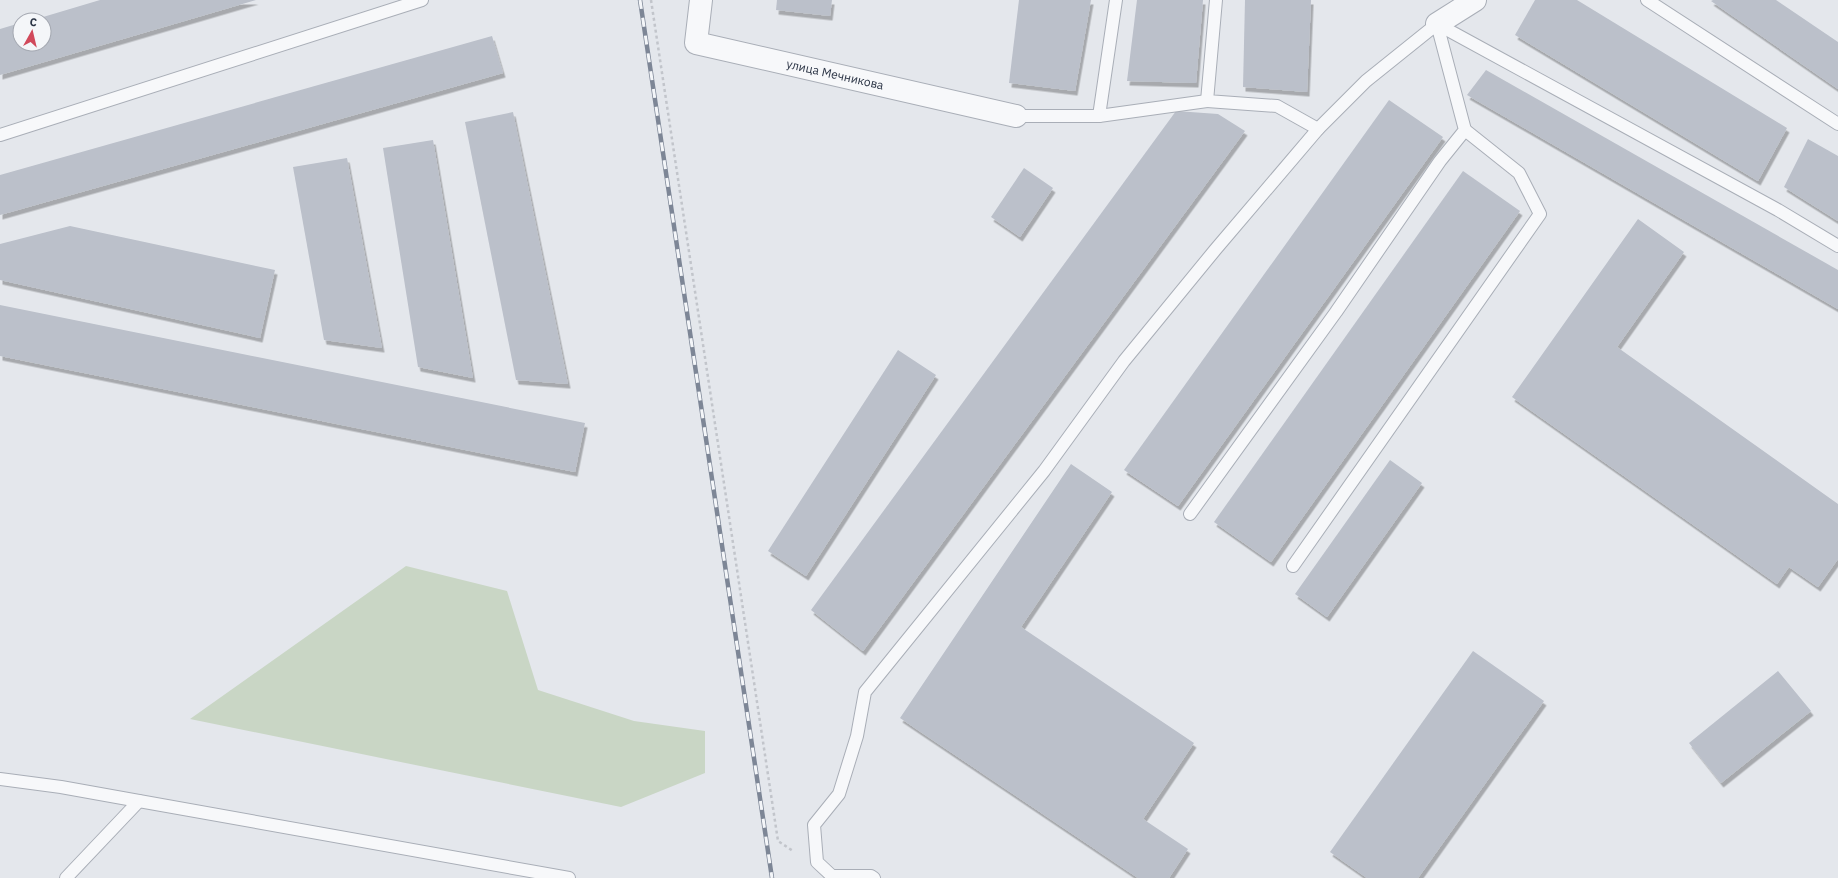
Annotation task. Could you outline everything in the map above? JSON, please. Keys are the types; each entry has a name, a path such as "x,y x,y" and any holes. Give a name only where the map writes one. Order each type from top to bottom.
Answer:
{"street":[{"name":"улица Мечникова","path":"701,0 696,43 1016,116"},
{"path":"1437,24 1475,0"}],"lane":[{"path":"0,135 422,0"},
{"path":"1099,116 1116,0"},
{"path":"1207,101 1216,0"},
{"path":"1647,0 1838,124"},
{"path":"874,878 871,876 832,876 817,862 814,825 839,794 857,736 865,692 1044,471 1124,361 1215,250 1318,129 1366,81 1437,24"},
{"path":"1293,566 1540,214 1519,173 1465,130 1437,24"},
{"path":"1437,24 1778,210 1838,246"},
{"path":"1016,116 1099,116 1207,101 1277,106 1318,129"},
{"path":"1190,514 1336,312 1440,161 1465,130"},
{"path":"0,779 61,787 569,878"},
{"path":"66,878 139,801"}],"path":[{"path":"651,0 778,841 796,853"}],"green space":[{"path":"406,566 507,591 538,690 634,721 705,731 705,773 621,807 190,719"}],"building":[{"path":"100,0 256,0 0,75 0,29 12,25 12,52 52,52 52,14"},
{"path":"777,0 832,0 830,16 776,10"},
{"path":"1019,0 1091,0 1075,91 1009,83"},
{"path":"1137,0 1203,0 1196,83 1127,81"},
{"path":"1245,0 1311,0 1307,92 1243,87"},
{"path":"1535,0 1577,0 1787,128 1758,181 1515,35"},
{"path":"1776,0 1838,42 1838,89 1711,1"},
{"path":"492,36 503,73 0,215 0,175"},
{"path":"1486,70 1838,270 1838,309 1467,95"},
{"path":"1389,100 1443,137 1178,506 1124,470"},
{"path":"1176,111 1218,114 1245,131 863,651 811,610"},
{"path":"513,112 568,384 516,380 465,122"},
{"path":"1808,139 1838,156 1838,221 1784,187"},
{"path":"433,140 473,378 418,367 383,148"},
{"path":"347,158 382,348 324,340 293,167"},
{"path":"1024,168 1053,188 1020,237 991,217"},
{"path":"1463,171 1520,211 1271,562 1214,522"},
{"path":"1638,219 1684,252 1617,347 1838,504 1838,559 1818,587 1789,567 1777,584 1512,397"},
{"path":"70,226 275,270 260,338 0,280 0,244"},
{"path":"0,305 585,423 575,472 0,356"},
{"path":"898,350 936,375 806,576 768,551"},
{"path":"1390,460 1422,483 1327,617 1295,594"},
{"path":"1071,464 1112,492 1021,627 1194,743 1143,819 1188,849 1169,878 1138,878 900,718"},
{"path":"1473,651 1544,701 1418,878 1367,878 1330,852"},
{"path":"1778,671 1811,711 1721,783 1689,743"}],"railway":[{"path":"640,0 772,878"}]}
